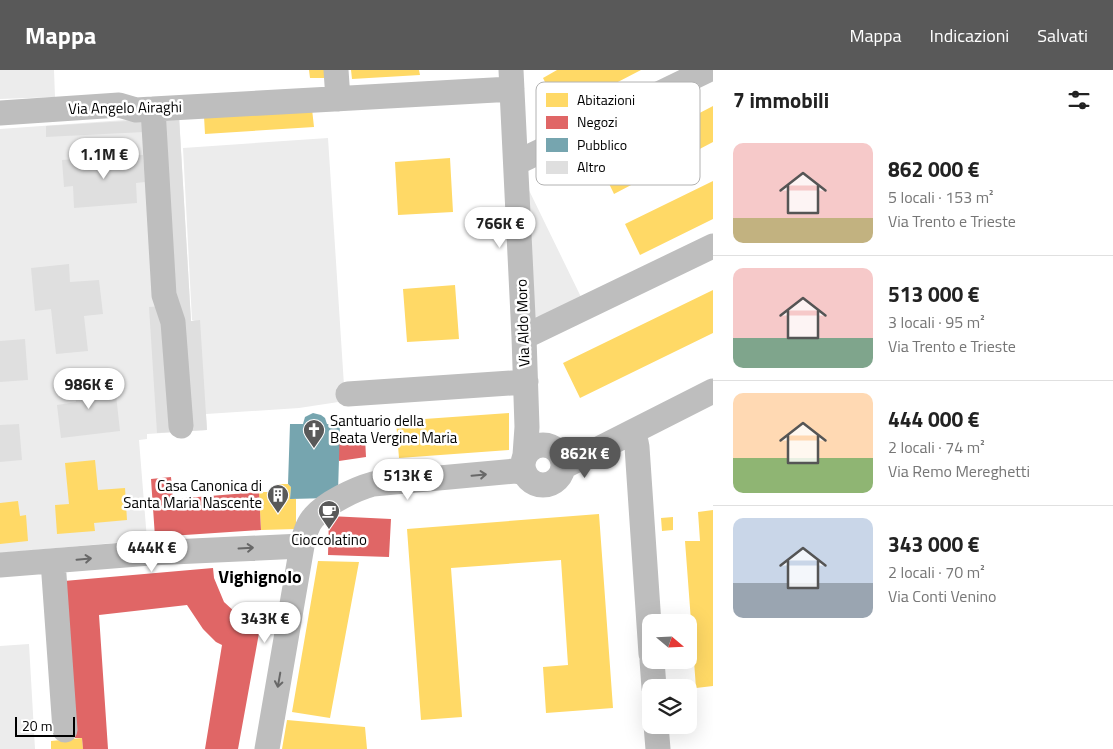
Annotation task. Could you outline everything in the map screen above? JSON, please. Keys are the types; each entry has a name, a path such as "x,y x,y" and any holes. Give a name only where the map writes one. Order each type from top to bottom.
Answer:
{"street":[{"path":"336,70 338,99"},
{"path":"683,82 708,70"},
{"name":"Via Angelo Airaghi","path":"0,113 119,106 136,110 154,110 338,99 511,80"},
{"name":"Via Aldo Moro","path":"511,80 526,382 535,457"},
{"path":"154,110 164,295 173,322 181,426"},
{"path":"516,163 536,153"},
{"path":"524,337 713,246"},
{"path":"348,394 526,382"},
{"path":"267,749 302,546 305,532 314,517 329,505 362,487 373,484 535,457 590,454 713,391"},
{"path":"634,432 637,447 648,614"},
{"path":"0,565 150,553 302,546"},
{"path":"53,561 65,730"},
{"path":"657,734 658,749"}],"shaded area":[{"path":"0,70 54,70 55,97 0,99"},
{"path":"179,116 191,321 195,321 192,320 183,148 328,138 345,401 299,408 206,414 207,430 147,434 147,439 139,440 147,540 0,553 0,129"},
{"path":"524,180 581,297 545,315 535,317"},
{"path":"29,644 35,749 0,749 0,646"}],"building: Abitazioni":[{"path":"309,70 327,70 328,78 310,78"},
{"path":"351,70 419,70 420,75 352,79"},
{"path":"557,70 641,70 618,82 545,82 543,78"},
{"path":"713,106 713,142 700,149 700,113"},
{"path":"312,109 314,127 205,134 204,116"},
{"path":"450,158 453,212 398,215 395,162"},
{"path":"713,181 713,219 640,255 625,224"},
{"path":"610,185 631,185 614,194"},
{"path":"455,285 459,339 407,342 403,289"},
{"path":"713,290 713,333 580,398 563,363"},
{"path":"509,413 509,450 399,458 396,421"},
{"path":"95,460 98,490 125,488 127,520 94,523 95,531 57,534 55,505 69,504 65,463"},
{"name":"Casa Canonica di Santa Maria Nascente","path":"277,484 288,484 291,487 290,499 296,499 296,529 261,530 259,492 277,492"},
{"path":"18,501 20,516 26,515 28,541 0,544 0,503"},
{"path":"713,510 713,686 697,688 695,669 698,669 698,614 690,614 685,541 700,541 698,512"},
{"path":"599,514 613,708 546,713 543,667 568,665 561,560 451,568 462,717 421,720 407,529"},
{"path":"673,517 673,530 662,531 661,518"},
{"path":"318,561 359,562 330,718 292,712"},
{"path":"287,720 365,727 367,749 282,749"},
{"path":"82,738 83,749 51,749 51,741"}],"building: Negozi":[{"path":"365,437 366,457 339,461 339,438"},
{"path":"171,477 173,499 259,492 261,530 155,537 151,479"},
{"path":"329,516 391,519 389,557 328,555"},
{"path":"213,568 214,578 224,602 235,612 261,622 238,749 205,749 222,645 216,642 203,629 187,605 99,615 108,749 83,749 82,738 75,738 64,581"}],"building: Pubblico":[{"name":"Santuario della Beata Vergine Maria","path":"313,413 325,418 327,424 340,425 338,492 330,498 290,499 291,487 288,484 290,424 303,424 305,417"}],"building: Altro":[{"path":"179,116 191,321 200,320 207,430 189,431 179,300 175,300 161,117"},
{"path":"144,120 144,132 46,137 46,126"},
{"path":"143,155 145,182 136,183 137,203 74,208 73,186 64,187 62,160"},
{"path":"69,264 70,282 99,280 103,314 84,316 88,351 56,354 51,309 35,311 31,268"},
{"path":"164,306 173,432 157,433 149,307"},
{"path":"25,339 28,380 0,382 0,341"},
{"path":"98,375 100,388 115,386 120,431 61,438 57,405 76,402 73,378"},
{"path":"19,424 22,460 0,462 0,425"}],"place":[{"name":"Santuario della Beata Vergine Maria","path":"314,449"},
{"name":"Casa Canonica di Santa Maria Nascente","path":"278,514"},
{"name":"Cioccolatino","path":"329,530"}],"district":[{"name":"Vighignolo","path":"260,577"}]}
